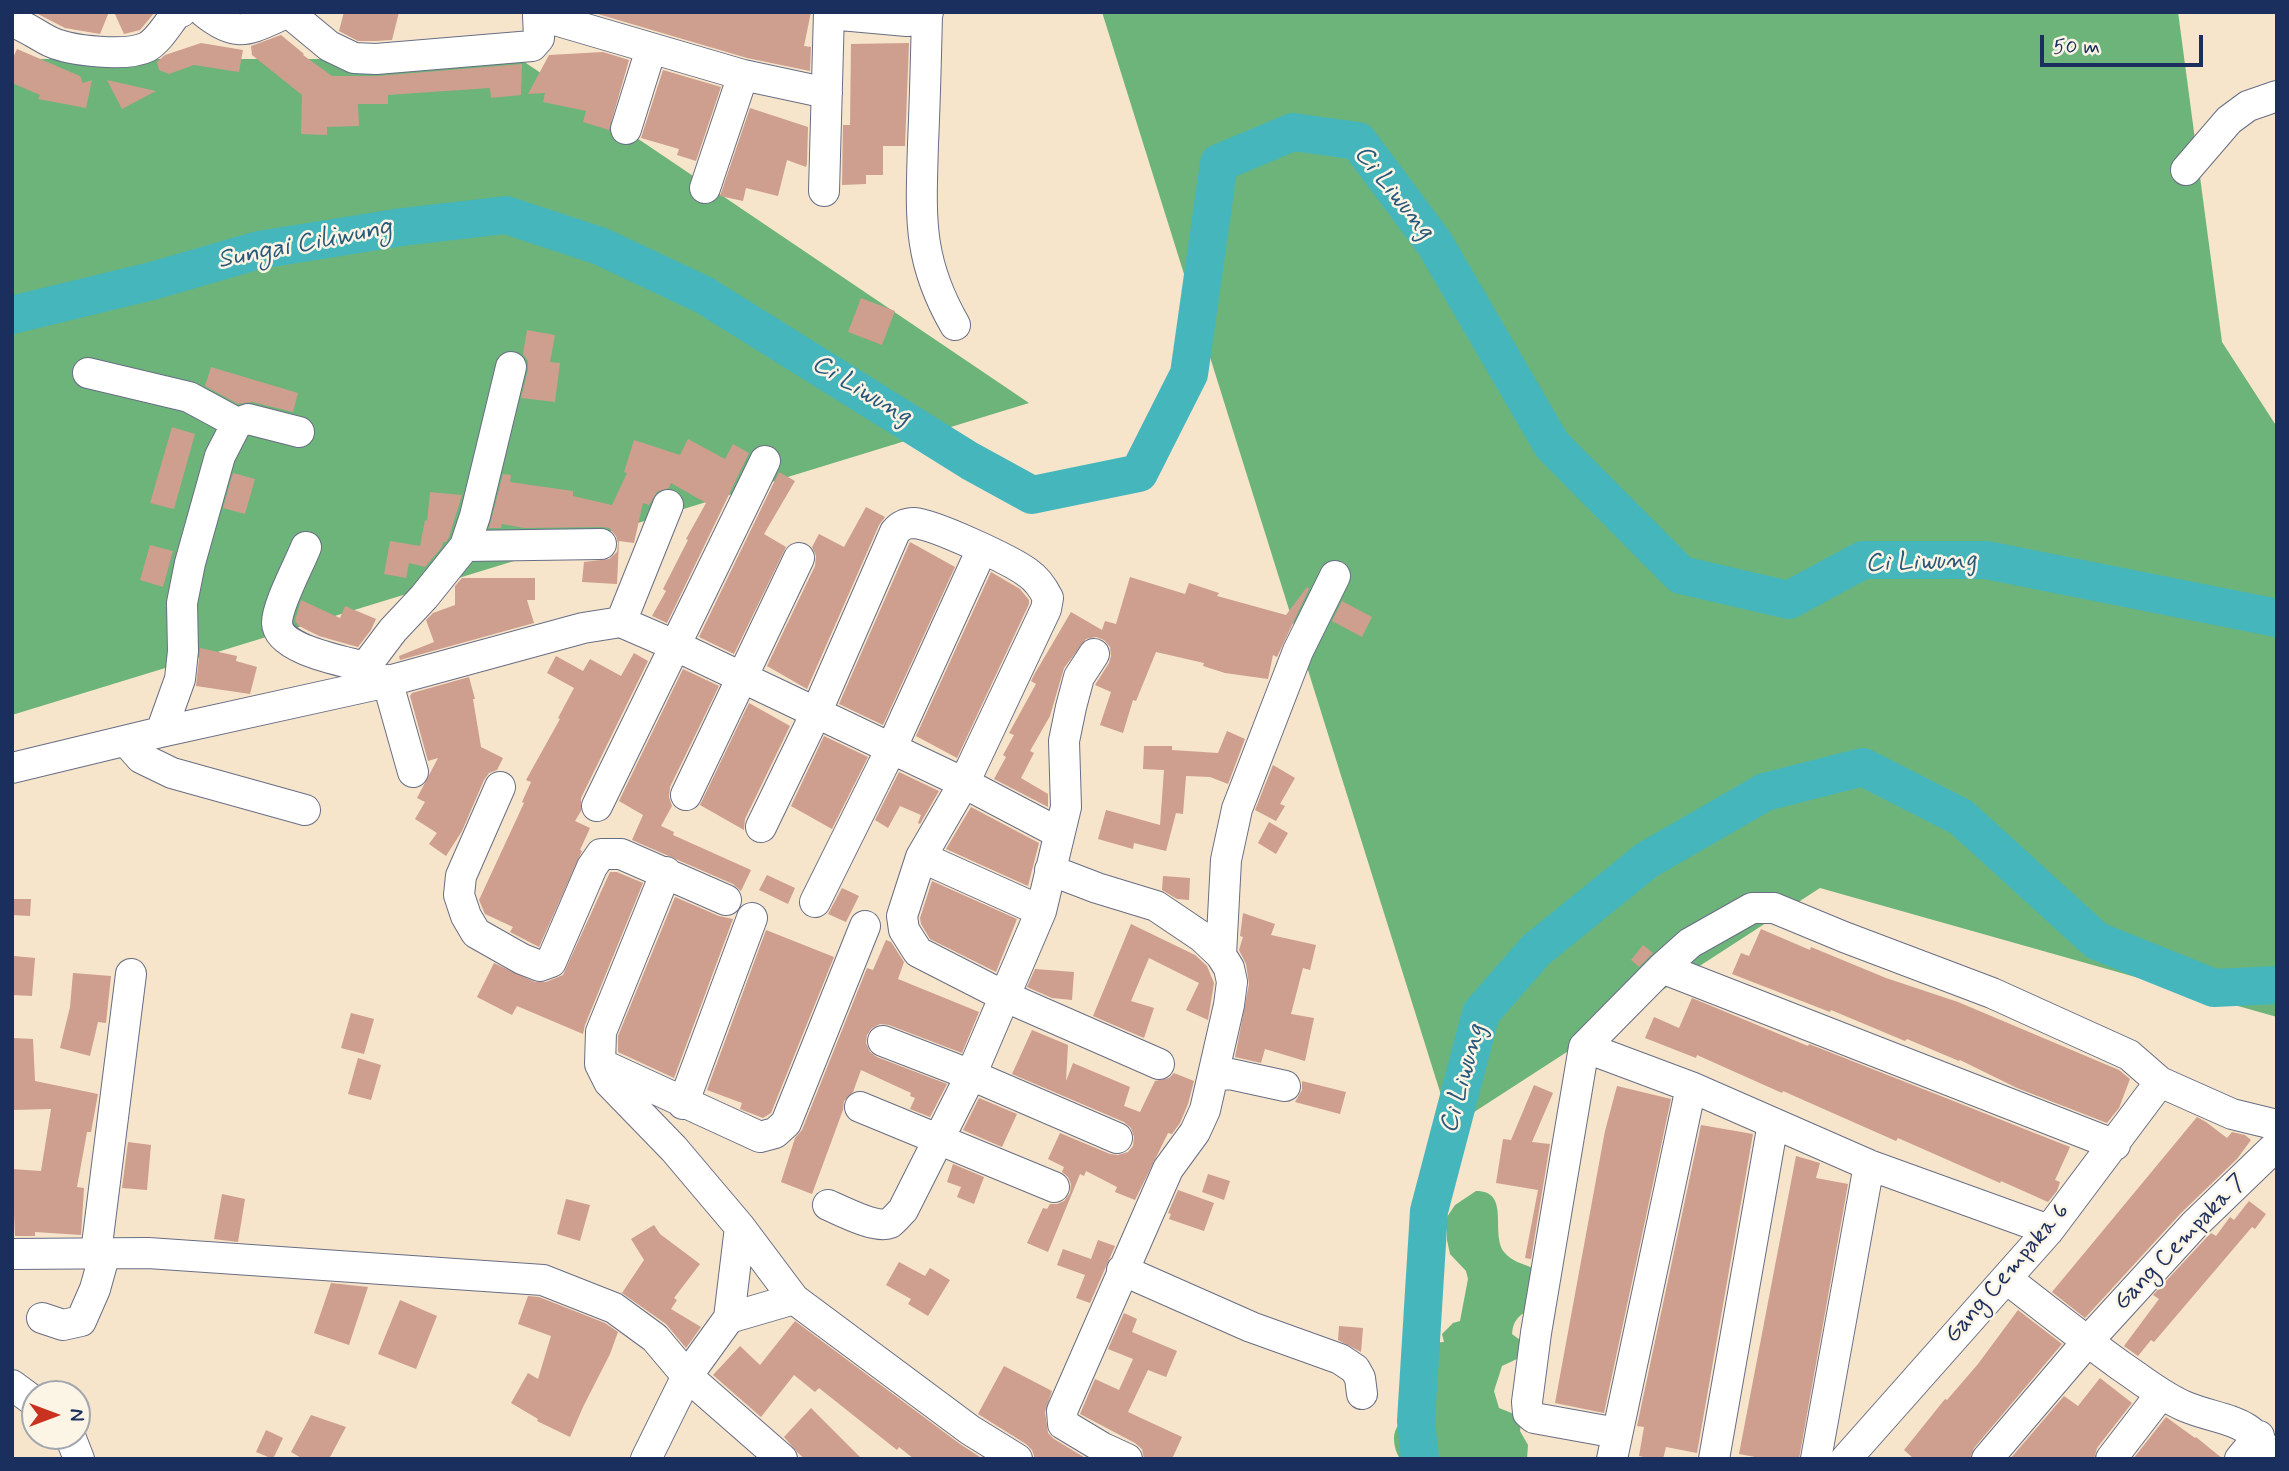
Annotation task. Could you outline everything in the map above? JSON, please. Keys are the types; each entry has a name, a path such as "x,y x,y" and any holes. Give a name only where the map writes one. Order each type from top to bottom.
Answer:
{"street":[{"path":"12,22 69,48 140,50 150,46 176,14 181,12"},
{"path":"204,12 217,23 233,30 252,28 288,12 330,46 354,58 376,59 533,46 539,38 538,14 743,75 827,93"},
{"path":"824,191 829,13 907,22 918,20 927,13"},
{"path":"927,13 920,203 922,238 936,286 955,325"},
{"path":"626,129 651,48"},
{"path":"705,188 743,75"},
{"path":"2186,170 2229,120 2248,106 2277,96"},
{"path":"413,772 375,677 393,630 425,597 465,546 478,505 512,367"},
{"path":"88,373 189,397 237,423"},
{"path":"161,732 180,679 183,651 182,603 190,562 220,456 237,423 248,419 299,432"},
{"path":"597,806 765,461"},
{"path":"621,622 668,505"},
{"path":"761,827 816,713 895,532 900,526 911,523 922,525 982,549 1028,573 1041,585 1048,598 1046,609 964,783 921,857 902,916 904,930 918,951 1006,997 1159,1064"},
{"path":"465,546 601,544"},
{"path":"306,547 281,607 278,627 283,637 297,647 375,677"},
{"path":"815,902 891,749 982,549"},
{"path":"685,795 799,558"},
{"path":"1221,955 1226,860 1237,809 1298,651 1335,576"},
{"path":"12,768 375,677 583,628 621,622 964,783 1059,833"},
{"path":"828,1205 873,1223 890,1223 903,1210 971,1075 1041,911 1066,807 1066,730 1079,677 1094,653"},
{"path":"126,741 141,758 172,773 304,810"},
{"path":"500,787 461,876 459,895 466,916 477,933 522,959 540,966 551,962 592,867 601,854 621,854 726,900"},
{"path":"921,857 1041,911"},
{"path":"1050,870 1156,906 1202,937 1221,955 1229,968 1232,982 1205,1110 1195,1132 1168,1169 1062,1411 1063,1424 1073,1432 1127,1459"},
{"path":"666,872 601,1032 600,1064 609,1082 674,1149 740,1227 794,1299 970,1430 1017,1459"},
{"path":"1690,1087 1614,1446 1534,1418 1528,1413 1527,1402 1584,1047 1690,943 1752,908 1774,908 1992,993 2129,1055 2160,1082 2232,1114 2277,1125"},
{"path":"683,1104 752,918"},
{"path":"600,1064 760,1137 775,1133 786,1123 865,926"},
{"path":"1662,968 2115,1145"},
{"path":"42,1318 63,1325 81,1321 96,1289 131,974"},
{"path":"883,1041 971,1075 1117,1138"},
{"path":"1584,1047 1690,1087 1869,1165 2049,1230"},
{"path":"1213,1076 1230,1074 1285,1086"},
{"name":"Gang Cempaka 6","path":"1846,1459 2049,1230 2160,1082"},
{"path":"860,1107 1054,1187"},
{"path":"1714,1459 1773,1123"},
{"name":"Gang Cempaka 7","path":"1987,1459 2087,1342 2194,1225 2277,1145"},
{"path":"1816,1459 1869,1165"},
{"path":"646,1459 687,1376 729,1318 740,1227"},
{"path":"12,1254 148,1253 543,1280 614,1308 655,1338 687,1376 782,1459"},
{"path":"1122,1270 1251,1327 1340,1359 1355,1369 1360,1378 1362,1394"},
{"path":"2007,1279 2087,1342 2161,1394 2204,1414 2239,1423 2256,1451"},
{"path":"729,1318 794,1299"},
{"path":"2111,1459 2161,1394"}],"green space":[{"path":"1102,12 2178,12 2222,342 2277,427 2277,1017 1820,888 1451,1127"},
{"path":"12,59 520,59 1029,403 12,715"},
{"path":"1476,1191 1487,1193 1497,1205 1500,1244 1504,1252 1514,1260 1533,1268 1525,1312 1516,1321 1512,1334 1524,1343 1519,1358 1502,1366 1494,1391 1499,1408 1519,1416 1520,1431 1528,1445 1527,1459 1400,1459 1394,1438 1405,1412 1405,1367 1410,1351 1416,1344 1444,1342 1442,1334 1453,1323 1460,1321 1468,1279 1466,1271 1450,1254 1447,1217 1455,1205"}],"building":[{"path":"34,12 109,12 100,34 65,28"},
{"path":"114,12 155,12 140,30 124,34"},
{"path":"344,12 399,12 392,40 358,41 339,31"},
{"path":"591,12 811,12 804,46 811,47 810,71 747,58"},
{"path":"281,35 332,76 377,76 522,64 521,95 491,98 490,88 388,95 388,104 358,104 359,126 327,127 327,135 301,134 302,95 252,55 251,46"},
{"path":"201,43 243,50 239,72 194,65 169,74 159,70 157,62 165,55"},
{"path":"909,43 905,146 883,146 883,175 866,175 866,184 842,185 843,125 850,125 851,44"},
{"path":"17,49 80,76 83,83 92,80 86,108 38,99 40,95 12,83 12,60"},
{"path":"603,52 629,60 609,130 583,122 586,111 543,102 545,93 528,94 549,55"},
{"path":"663,70 721,87 696,161 677,155 679,149 641,138"},
{"path":"107,80 156,91 122,109"},
{"path":"750,108 808,127 807,164 806,167 787,160 778,196 746,188 743,201 720,196"},
{"path":"861,298 895,311 882,345 848,332"},
{"path":"527,330 555,335 550,362 560,363 555,402 521,398 528,370 528,361 523,354"},
{"path":"211,367 298,393 293,412 252,402 238,404 205,386"},
{"path":"172,427 195,434 174,509 150,503"},
{"path":"688,439 725,459 733,444 749,453 667,623 652,616 666,591 663,589 688,540 686,539 706,503 671,483 669,488 657,492 649,505 643,503 634,543 619,541 617,584 582,582 584,562 609,559 617,552 616,536 609,528 524,528 502,524 501,528 489,528 503,474 511,475 510,482 573,491 573,496 612,505 627,473 624,472 634,440 680,455"},
{"path":"779,472 795,481 764,534 786,547 734,654 699,637"},
{"path":"233,473 255,479 245,514 223,508"},
{"path":"430,492 462,495 449,537 425,567 409,563 406,578 384,574 390,541 420,546 425,520 427,521"},
{"path":"866,507 885,517 879,525 807,689 767,666 815,566 816,556 812,547 819,534 844,547"},
{"path":"910,542 955,567 883,725 839,704"},
{"path":"150,545 173,551 163,587 140,580"},
{"path":"991,572 1020,589 1029,604 957,758 916,736"},
{"path":"1130,577 1185,594 1189,583 1219,593 1217,596 1286,615 1307,587 1309,589 1277,657 1273,655 1268,679 1225,673 1203,666 1204,663 1156,652 1136,701 1133,700 1123,733 1100,725 1111,692 1095,685 1109,663 1110,647 1104,640 1096,637 1086,639 1064,668 1050,716 1030,751 1034,753 1021,778 1048,794 1048,807 994,779 1014,735 1009,733 1036,684 1031,681 1034,675 1071,612 1102,630 1105,621 1116,624"},
{"path":"462,578 535,578 535,600 527,600 534,623 400,660 399,656 434,642 426,620 433,613 455,605 455,586"},
{"path":"301,600 340,618 345,606 376,619 358,647 319,636 299,626 295,621"},
{"path":"1342,601 1372,617 1362,637 1332,621"},
{"path":"200,648 237,656 236,661 257,667 250,694 196,686"},
{"path":"634,653 648,661 581,798 581,811 575,821 590,828 539,947 510,932 513,927 485,914 479,900 524,803 522,802 531,782 526,780 574,688 547,673 556,656 583,671 590,659 621,676"},
{"path":"683,669 719,686 670,787 672,806 661,826 674,832 673,835 751,870 741,891 733,884 632,840 643,815 619,801"},
{"path":"469,677 475,699 481,747 503,758 497,770 489,773 484,780 462,831 446,856 429,844 437,833 415,819 425,802 417,798 438,758 428,761 410,696 412,693"},
{"path":"749,703 790,726 745,819 744,830 700,805"},
{"path":"1227,731 1245,739 1228,784 1210,777 1186,776 1183,814 1176,813 1166,851 1134,843 1133,849 1098,839 1106,810 1160,825 1164,770 1143,769 1144,746 1172,746 1172,750 1218,753"},
{"path":"824,736 868,757 832,829 791,806"},
{"path":"1273,765 1295,778 1280,804 1285,806 1276,821 1255,810"},
{"path":"899,772 939,791 920,824 921,815 900,806 888,828 875,820"},
{"path":"971,807 1039,843 1028,886 946,849"},
{"path":"1269,822 1288,833 1276,854 1258,843"},
{"path":"610,872 617,872 643,883 583,1034 517,1006 512,1015 477,997 494,963 535,982 546,982 563,975"},
{"path":"767,875 795,888 788,904 759,890"},
{"path":"1163,876 1190,878 1189,900 1177,899 1162,890"},
{"path":"932,881 1017,919 996,972 930,939 920,918"},
{"path":"842,888 859,896 846,922 828,914"},
{"path":"675,897 719,916 733,919 674,1078 618,1052 618,1036"},
{"path":"12,899 31,899 30,916 12,915"},
{"path":"1243,913 1275,924 1271,935 1316,945 1310,970 1303,968 1291,1014 1314,1018 1305,1061 1265,1049 1261,1063 1235,1057 1249,984 1246,964 1239,950 1243,937 1240,936"},
{"path":"1131,924 1195,955 1207,966 1214,983 1208,1020 1186,1010 1199,983 1149,958 1131,1001 1154,1008 1144,1038 1093,1016"},
{"path":"1761,929 1810,950 1811,947 1886,978 1958,1002 2119,1070 2130,1079 2119,1108 2107,1123 2017,1088 1960,1060 1732,974 1741,953 1749,956"},
{"path":"766,930 834,957 771,1113 763,1118 740,1109 742,1103 707,1090"},
{"path":"886,940 891,942 904,962 898,979 979,1012 962,1053 889,1025 880,1024 872,1028 866,1043 870,1052 947,1084 930,1117 910,1109 915,1098 910,1096 911,1093 861,1070 853,1092 844,1101 812,1194 781,1182 795,1138 802,1130 867,968 873,970"},
{"path":"1643,945 1653,953 1639,967 1631,960"},
{"path":"14,956 35,958 32,996 12,995"},
{"path":"1035,969 1074,972 1072,1000 1052,998 1027,987"},
{"path":"73,973 111,976 106,1023 98,1022 90,1056 60,1048 70,1007"},
{"path":"1692,998 1808,1046 1809,1044 2070,1147 2055,1180 2060,1182 2057,1191 2048,1202 1898,1138 1896,1141 1697,1055 1696,1058 1645,1038 1654,1017 1679,1028"},
{"path":"351,1013 374,1019 364,1054 341,1048"},
{"path":"1032,1030 1068,1045 1066,1081 1073,1063 1130,1087 1124,1106 1140,1112 1155,1081 1169,1078 1174,1073 1194,1081 1180,1123 1172,1134 1168,1133 1135,1200 1115,1192 1117,1187 1086,1171 1084,1176 1080,1174 1048,1252 1027,1243 1043,1208 1047,1209 1050,1204 1064,1201 1070,1193 1071,1184 1062,1172 1064,1167 1048,1159 1060,1133 1118,1155 1128,1152 1133,1146 1134,1137 1131,1128 1124,1122 1012,1074"},
{"path":"12,1038 33,1039 35,1081 98,1094 91,1132 87,1132 77,1187 84,1188 81,1235 35,1232 35,1236 15,1236 12,1169 41,1171 51,1109 12,1110"},
{"path":"358,1058 381,1065 371,1100 348,1094"},
{"path":"1302,1081 1346,1092 1340,1114 1295,1102 1302,1090"},
{"path":"1534,1085 1553,1093 1532,1142 1550,1144 1531,1259 1525,1258 1538,1190 1496,1183 1503,1139 1511,1140"},
{"path":"1617,1086 1671,1099 1604,1413 1555,1403 1605,1131"},
{"path":"979,1098 1017,1114 1002,1147 963,1130"},
{"path":"2197,1117 2227,1138 2232,1132 2245,1135 2251,1140 2237,1159 2181,1213 2085,1318 2052,1292"},
{"path":"1701,1125 1753,1134 1697,1453 1666,1447 1663,1459 1653,1459 1639,1456 1644,1427 1637,1426"},
{"path":"128,1142 151,1145 147,1190 122,1188"},
{"path":"1796,1156 1820,1163 1816,1178 1848,1184 1799,1459 1766,1459 1739,1454"},
{"path":"953,1164 984,1177 974,1204 957,1197 961,1187 947,1182"},
{"path":"1208,1174 1230,1181 1224,1200 1202,1192"},
{"path":"1178,1190 1214,1203 1204,1231 1169,1219 1171,1214 1168,1213"},
{"path":"222,1194 245,1199 238,1242 214,1239"},
{"path":"566,1199 590,1205 580,1241 557,1234"},
{"path":"2249,1201 2266,1214 2255,1229 2252,1227 2154,1342 2151,1340 2138,1356 2124,1346 2159,1299 2153,1295 2211,1233 2216,1236 2230,1217 2234,1220"},
{"path":"654,1225 660,1234 700,1264 674,1298 677,1300 671,1309 701,1327 686,1348 666,1324 622,1293 644,1260 631,1239"},
{"path":"1098,1240 1115,1246 1090,1303 1076,1298 1085,1275 1057,1265 1063,1249 1091,1259"},
{"path":"899,1262 925,1276 930,1268 950,1280 928,1316 908,1304 911,1299 886,1285"},
{"path":"331,1283 368,1287 349,1345 314,1333"},
{"path":"528,1296 539,1297 605,1323 618,1332 570,1437 537,1421 538,1419 511,1403 528,1373 538,1379 551,1336 518,1324"},
{"path":"400,1300 437,1316 416,1369 378,1354"},
{"path":"2018,1310 2062,1344 1974,1448 1970,1459 1914,1459 1904,1450 1945,1399 1947,1400 1978,1364"},
{"path":"1124,1313 1137,1319 1132,1332 1177,1351 1166,1377 1148,1370 1128,1412 1182,1437 1172,1459 1144,1459 1142,1449 1135,1443 1080,1414 1095,1379 1119,1390 1133,1359 1108,1349"},
{"path":"795,1321 983,1459 914,1459 899,1447 897,1450 819,1388 815,1392 794,1375 761,1417 713,1375 740,1346 760,1365"},
{"path":"1339,1326 1363,1328 1361,1352 1338,1340"},
{"path":"1004,1366 1052,1391 1045,1412 1048,1433 1087,1459 1035,1459 1026,1444 978,1414"},
{"path":"2100,1378 2132,1403 2097,1448 2094,1459 2010,1459 2064,1396 2078,1406"},
{"path":"811,1408 862,1459 805,1459 798,1453 784,1437"},
{"path":"311,1415 346,1427 329,1459 303,1459 291,1452"},
{"path":"2166,1417 2196,1437 2223,1459 2133,1459"},
{"path":"266,1430 283,1438 273,1459 256,1452"}],"waterway":[{"name":"Ci Liwung","path":"12,315 152,281 259,250 402,227 506,215 600,246 704,295 970,461 1032,495 1139,473 1189,374 1219,163 1293,132 1358,141 1435,244 1552,445 1681,575 1789,600 1863,560 1986,560 2277,618"},
{"name":"Ci Liwung","path":"1420,1459 1416,1421 1429,1211 1481,1013 1536,950 1647,860 1765,792 1863,767 1961,817 2097,941 2214,988 2277,985"}],"water label":[{"name":"Sungai Ciliwung","path":"305,245"}]}
